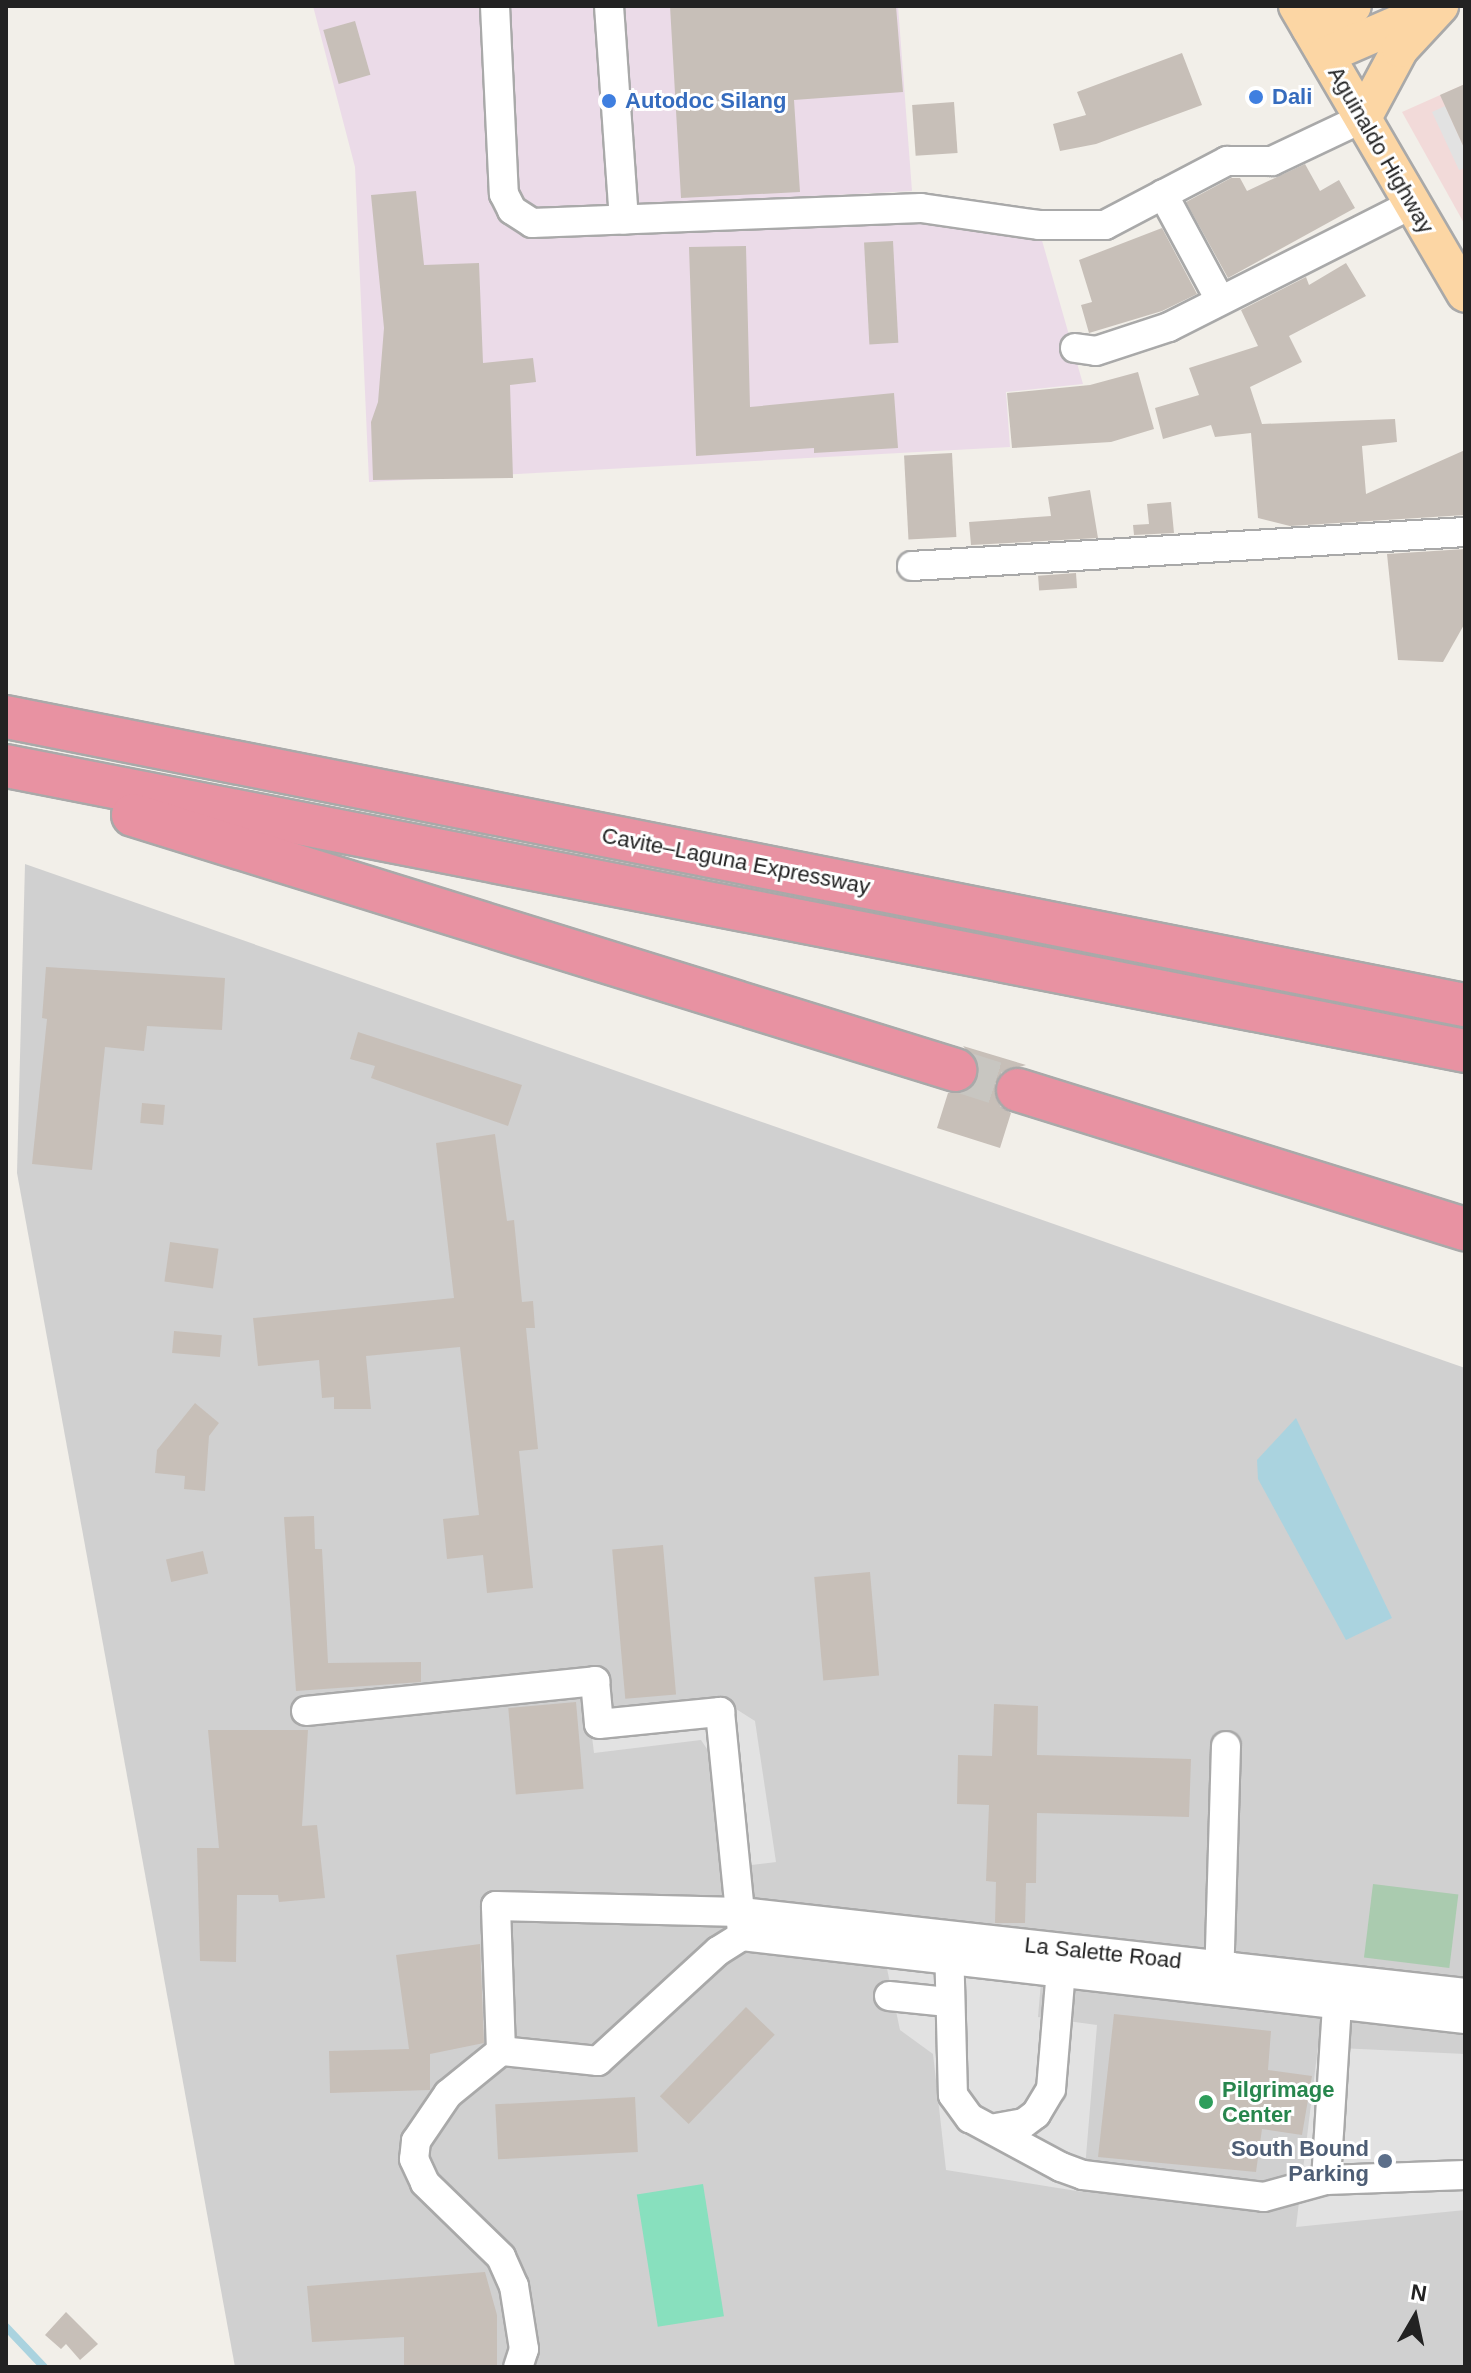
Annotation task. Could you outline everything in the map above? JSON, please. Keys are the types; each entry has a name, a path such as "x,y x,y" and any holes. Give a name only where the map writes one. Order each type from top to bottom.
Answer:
{"highway":[{"name":"Cavite–Laguna Expressway","path":"6,717 1465,1005"},
{"path":"6,766 1465,1051"},
{"path":"6,775 955,1070"},
{"path":"1018,1090 1465,1229"}],"main road":[{"path":"1311,29 1353,6"},
{"path":"1311,29 1440,6"},
{"path":"1363,118 1400,49 1440,6"},
{"name":"Aguinaldo Highway","path":"1311,29 1465,294"}],"street":[{"path":"495,6 504,194 512,210 532,223 921,208 1073,226 1105,225 1227,161 1272,161 1363,118"},
{"path":"609,6 624,219"},
{"path":"1163,194 1220,300"},
{"path":"1075,348 1085,352 1169,327 1411,205"},
{"path":"912,566 1465,532"},
{"path":"306,1711 595,1681 599,1724 720,1712 742,1924 718,1951 598,2061 501,2051 448,2094 416,2141 414,2159 425,2183 501,2257 514,2286 524,2349 518,2367"},
{"path":"1219,1978 1226,1746"},
{"name":"La Salette Road","path":"501,2051 496,1906 742,1924 1219,1978 1338,1992 1465,2019"},
{"path":"948,1948 953,2095 970,2118 996,2128 1083,2175 1264,2197 1326,2180 1465,2175"},
{"path":"996,2128 1024,2123 1045,2103 1054,2068 1062,1960"},
{"path":"1326,2180 1338,1992"},
{"name":"La Salette Road","path":"1338,1992 1465,1993"},
{"path":"889,1996 948,2002"}],"shaded area":[{"path":"313,6 483,6 492,200 507,223 532,238 911,220 1041,237 1083,384 1006,392 1010,447 369,482 355,167"},
{"path":"506,6 898,6 912,191 532,211 515,195"},
{"path":"1465,84 1465,225 1402,112"},
{"path":"1445,106 1465,150 1465,168 1459,170 1432,112"},
{"path":"25,864 1465,1368 1465,2367 235,2367 17,1173"},
{"path":"717,1697 755,1721 776,1862 726,1868 711,1755 701,1740 594,1753 589,1712"},
{"path":"886,1964 1041,1982 1038,2017 1097,2025 1083,2192 946,2170 933,2054 900,2030"},
{"name":"South Bound Parking","path":"1318,2047 1465,2054 1465,2210 1296,2227"}],"green space":[{"path":"1373,1884 1458,1894 1449,1968 1364,1957"},
{"path":"703,2184 724,2316 658,2327 637,2194"}],"water":[{"path":"1296,1418 1392,1618 1346,1640 1258,1479 1257,1460"}],"building":[{"path":"670,6 896,6 903,92 794,100 800,192 681,198"},
{"path":"355,21 370,75 339,84 323,30"},
{"path":"1182,53 1202,105 1096,144 1060,151 1053,124 1086,115 1077,92"},
{"path":"1465,84 1465,150 1440,95"},
{"path":"954,102 958,153 916,156 912,105"},
{"path":"1305,164 1320,191 1339,180 1355,208 1228,278 1186,202 1231,178 1240,178 1247,191"},
{"path":"416,191 424,265 479,263 483,363 533,358 536,382 510,385 513,478 373,480 371,422 378,402 384,328 371,195"},
{"path":"1162,228 1197,294 1162,311 1089,333 1081,305 1092,302 1079,260"},
{"path":"893,241 898,343 869,344 864,243"},
{"path":"746,246 750,407 894,393 898,448 814,453 814,448 696,456 689,247"},
{"path":"1346,263 1366,296 1289,336 1302,362 1250,387 1262,424 1395,419 1397,442 1362,446 1366,494 1465,450 1465,515 1290,526 1258,518 1251,433 1215,437 1211,425 1163,439 1155,408 1199,395 1189,368 1258,346 1241,310 1306,277 1309,285"},
{"path":"1138,372 1154,429 1111,442 1012,448 1007,393 1090,385"},
{"path":"952,453 956,537 908,539 904,456"},
{"path":"1090,490 1098,538 971,545 969,522 1051,516 1048,497"},
{"path":"1171,502 1174,533 1134,535 1133,525 1149,524 1147,504"},
{"path":"1465,549 1465,623 1443,662 1398,660 1387,554"},
{"path":"1076,573 1077,588 1039,591 1038,576"},
{"path":"46,967 225,978 222,1030 147,1026 144,1051 105,1047 92,1170 32,1164 47,1019 42,1018"},
{"path":"358,1032 522,1085 508,1126 371,1078 375,1066 350,1059"},
{"path":"963,1046 1026,1065 1002,1072 995,1084 1000,1106 1011,1113 1000,1148 937,1128 948,1093 961,1093 978,1078 978,1064"},
{"path":"142,1103 165,1105 163,1125 140,1123"},
{"path":"495,1134 507,1221 514,1220 522,1302 533,1301 535,1328 526,1328 538,1449 519,1451 533,1588 487,1593 483,1555 447,1559 443,1519 479,1515 460,1347 366,1356 371,1409 334,1409 334,1397 322,1398 319,1360 258,1366 253,1318 454,1298 436,1143"},
{"path":"170,1242 219,1249 213,1288 164,1282"},
{"path":"174,1331 222,1335 220,1357 172,1353"},
{"path":"195,1403 219,1423 209,1436 205,1491 184,1489 185,1476 155,1473 157,1450"},
{"path":"314,1516 315,1549 322,1549 328,1663 421,1662 421,1682 296,1691 284,1517"},
{"path":"663,1545 676,1694 625,1699 612,1549"},
{"path":"203,1551 208,1573 171,1582 166,1560"},
{"path":"870,1572 879,1676 823,1680 814,1577"},
{"path":"576,1702 584,1789 516,1795 508,1708"},
{"path":"994,1704 1038,1706 1037,1755 1191,1759 1189,1817 1037,1813 1036,1883 1026,1883 1025,1923 995,1923 996,1882 986,1881 989,1805 957,1804 958,1755 992,1756"},
{"path":"208,1730 308,1730 302,1826 317,1825 325,1898 279,1902 278,1895 237,1895 236,1962 200,1961 197,1848 219,1848"},
{"path":"480,1944 484,2043 430,2054 430,2090 330,2093 329,2051 409,2049 396,1955"},
{"path":"746,2007 775,2035 689,2124 660,2096"},
{"name":"Pilgrimage Center","path":"1114,2014 1271,2031 1268,2070 1312,2076 1302,2135 1262,2129 1256,2172 1098,2157"},
{"path":"635,2097 638,2152 498,2159 495,2104"},
{"path":"485,2272 497,2315 497,2367 404,2367 404,2337 312,2342 307,2286"},
{"path":"66,2312 98,2344 80,2360 66,2344 61,2349 45,2335"}],"waterway":[{"path":"6,2327 44,2367"}],"tunnel":[{"path":"955,1070 1018,1090"}],"place":[{"name":"Dali","path":"1256,97"},
{"name":"Autodoc Silang","path":"609,101"},
{"name":"Pilgrimage Center","path":"1206,2102"},
{"name":"South Bound Parking","path":"1385,2161"}]}
